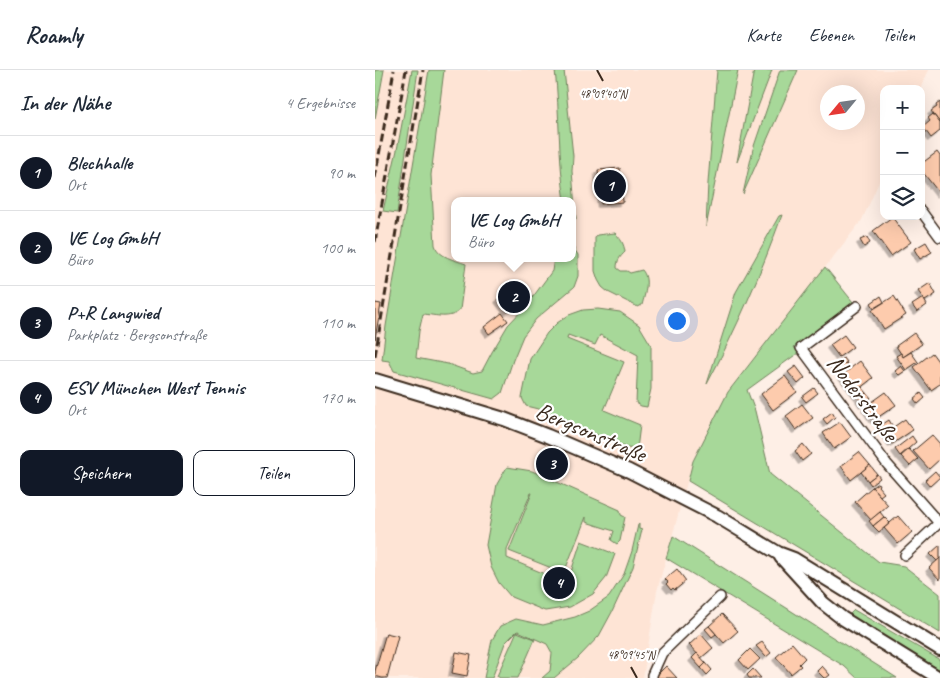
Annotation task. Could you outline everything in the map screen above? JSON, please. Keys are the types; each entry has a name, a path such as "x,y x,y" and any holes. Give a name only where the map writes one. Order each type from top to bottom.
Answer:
{"street":[{"path":"925,216 940,237"},
{"name":"Noderstraße","path":"857,306 801,348 887,464 939,523 905,555"},
{"name":"Bergsonstraße","path":"375,380 504,418 629,471 717,516 778,553 794,559 940,649"},
{"name":"Bergsonstraße","path":"778,553 823,603 842,618 939,678"},
{"path":"652,678 651,675 662,653 720,596"}],"shaded area":[{"path":"375,70 929,70 922,85 880,85 880,180 862,220 728,392 693,461 657,591 643,678 375,678"}],"green space":[{"path":"375,70 384,70 375,119"},
{"path":"412,70 418,70 397,213 383,211 397,150"},
{"path":"429,70 444,70 431,175 435,245 443,255 451,259 451,262 466,264 460,310 447,316 423,314 416,358 448,364 473,373 482,371 508,325 527,305 552,271 553,262 576,262 576,252 578,255 578,276 574,287 536,319 523,336 502,393 494,399 394,371 389,361 382,360"},
{"path":"555,70 564,70 573,156 574,197 565,197 561,168"},
{"path":"717,70 738,70 706,227 708,183"},
{"path":"754,70 772,70 737,162"},
{"path":"780,70 798,70 743,194 753,149"},
{"path":"782,215 747,301 707,384 736,292 779,216"},
{"path":"615,233 622,242 625,252 619,259 617,268 630,273 642,270 646,278 642,305 638,307 602,287 595,271 595,238 597,235"},
{"path":"825,267 853,302 794,347 798,353 747,390 755,411 770,474 879,562 904,566 940,594 940,633 688,481 693,461 728,392"},
{"path":"598,309 620,312 639,325 651,345 651,389 647,407 636,403 638,355 600,335 595,345 568,335 567,339 624,362 604,410 640,425 637,449 627,448 538,409 526,406 522,398 530,359 547,333 569,315 583,310"},
{"path":"507,467 532,471 620,510 621,515 625,517 620,541 617,544 611,540 614,531 586,522 586,517 564,573 509,551 531,493 507,549 507,558 545,574 541,586 568,593 574,585 569,578 581,541 615,554 606,578 593,594 570,607 545,611 511,597 499,583 491,567 486,545 497,484"},
{"path":"639,524 639,529 642,530 633,567 599,636 578,658 554,678 542,678 550,671 552,653 547,644 518,631 535,639 518,678 500,678 497,676 517,631 505,643 492,678 484,678 492,640 500,626 516,619 543,625 575,617 589,611 609,597 624,574"},
{"path":"673,536 897,678 857,678 844,666 666,558"},
{"path":"854,610 940,660 940,670 848,616"}],"building":[{"path":"940,102 940,123 931,111"},
{"path":"933,114 940,123 940,131 931,138 925,130 925,125 930,121 928,118"},
{"path":"937,152 940,156 940,194 925,175 925,161"},
{"path":"620,168 623,202 601,204 598,170"},
{"path":"888,220 894,220 911,242 891,256 873,231"},
{"path":"867,237 870,243 864,247 860,240"},
{"path":"926,242 932,252 920,259 914,249"},
{"path":"930,283 936,294 925,301 918,291"},
{"path":"517,285 527,298 508,312 498,299"},
{"path":"881,296 884,302 874,308 871,303"},
{"path":"894,296 906,315 884,329 872,310"},
{"path":"923,298 927,305 917,312 912,305"},
{"path":"375,303 381,304 375,339"},
{"path":"502,313 508,321 489,334 484,327"},
{"path":"914,333 922,344 903,357 896,346"},
{"path":"844,335 853,347 839,357 830,345"},
{"path":"911,352 918,362 906,370 896,356 901,353 903,357"},
{"path":"932,353 940,364 940,384 931,390 914,367"},
{"path":"844,358 847,362 838,369 834,364"},
{"path":"860,361 873,378 855,392 842,375"},
{"path":"846,363 850,369 842,375 838,369"},
{"path":"796,366 805,378 798,384 788,372"},
{"path":"901,366 905,371 899,375 895,371"},
{"path":"785,376 797,392 773,410 761,394"},
{"path":"862,387 867,393 860,398 855,392"},
{"path":"814,388 818,393 806,402 802,397"},
{"path":"886,392 896,405 874,420 865,407"},
{"path":"867,393 871,398 863,404 859,398"},
{"path":"921,393 925,398 918,404 914,399"},
{"path":"802,404 813,418 796,430 786,416"},
{"path":"832,412 835,417 827,424 823,419"},
{"path":"905,419 913,430 892,444 885,433"},
{"path":"889,420 893,427 885,433 880,426"},
{"path":"840,422 851,437 834,449 823,433"},
{"path":"932,435 940,444 940,459 929,469 913,451"},
{"path":"912,436 916,442 900,456 895,449"},
{"path":"803,444 811,454 802,461 795,451"},
{"path":"909,449 918,459 910,466 901,456"},
{"path":"859,452 870,465 851,480 841,466"},
{"path":"870,465 877,474 868,481 861,472"},
{"path":"935,471 940,477 930,486 925,480"},
{"path":"877,474 880,478 871,485 868,481"},
{"path":"878,483 878,486 884,493 880,496 872,487"},
{"path":"872,487 888,505 871,520 855,502"},
{"path":"880,512 884,517 873,526 869,521"},
{"path":"898,516 912,532 898,544 884,528"},
{"path":"884,517 890,523 879,532 873,526"},
{"path":"940,545 940,558 937,561 930,554"},
{"path":"940,558 940,580 929,568"},
{"path":"550,569 566,576 566,579 549,576"},
{"path":"677,569 686,581 675,590 673,588 671,590 666,584 668,582 665,579"},
{"path":"549,576 569,580 568,582 571,585 567,590 547,587"},
{"path":"722,614 738,631 724,643 709,626"},
{"path":"709,626 716,634 712,637 705,629"},
{"path":"386,633 398,636 387,678 382,678 375,676 375,671"},
{"path":"701,634 713,648 701,658 689,645"},
{"path":"762,642 771,653 766,657 756,646"},
{"path":"792,643 805,658 799,664 801,666 791,674 776,657"},
{"path":"750,649 760,659 748,670 739,660"},
{"path":"456,652 471,655 467,676 452,673"},
{"path":"697,653 706,663 701,668 692,658"},
{"path":"706,663 712,670 707,675 701,668"},
{"path":"666,666 677,678 654,678"},
{"path":"822,666 830,675 826,678 817,671"},
{"path":"753,669 761,678 749,678 747,675"}],"railway":[{"path":"375,178 394,70"},
{"path":"375,242 406,70"},
{"path":"375,356 423,70"}],"place":[{"name":"Blechhalle","path":"610,186"},
{"name":"VE Log GmbH","path":"514,297"},
{"name":"P+R Langwied","path":"552,464"},
{"name":"ESV München West Tennis","path":"559,583"}]}
